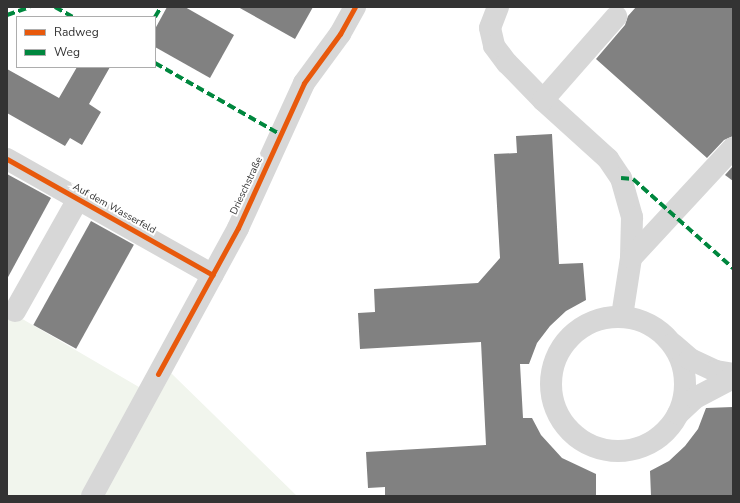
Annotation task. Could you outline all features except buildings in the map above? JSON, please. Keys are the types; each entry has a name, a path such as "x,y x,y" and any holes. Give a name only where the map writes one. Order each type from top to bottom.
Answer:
{"street":[{"name":"Drieschstraße","path":"92,496 238,228 304,84 340,34 355,7"},
{"path":"498,7 490,28 494,46 507,64 543,100 608,159 621,178 632,217 632,258 622,316"},
{"path":"543,100 616,17"},
{"path":"632,258 733,148"},
{"name":"Auf dem Wasserfeld","path":"7,159 213,275"},
{"path":"15,311 78,199"},
{"path":"733,374 716,371 690,359 655,328 640,320 622,316 600,319 580,328 564,343 554,363 550,385 554,407 566,426 582,441 603,450 625,451 646,445 665,432 678,414 701,394 733,378"},
{"path":"668,340 679,356 685,375 684,395 678,414"}],"shaded area":[{"path":"7,310 156,397 171,373 297,496 7,496"}],"marked path":[{"path":"7,15 30,7"},
{"path":"55,7 71,16"},
{"path":"156,16 161,7"},
{"path":"156,64 281,135"},
{"path":"621,178 633,179 733,268"}],"cycle path":[{"path":"158,374 238,228 304,83 340,34 355,7"},
{"path":"7,159 213,275"}]}
